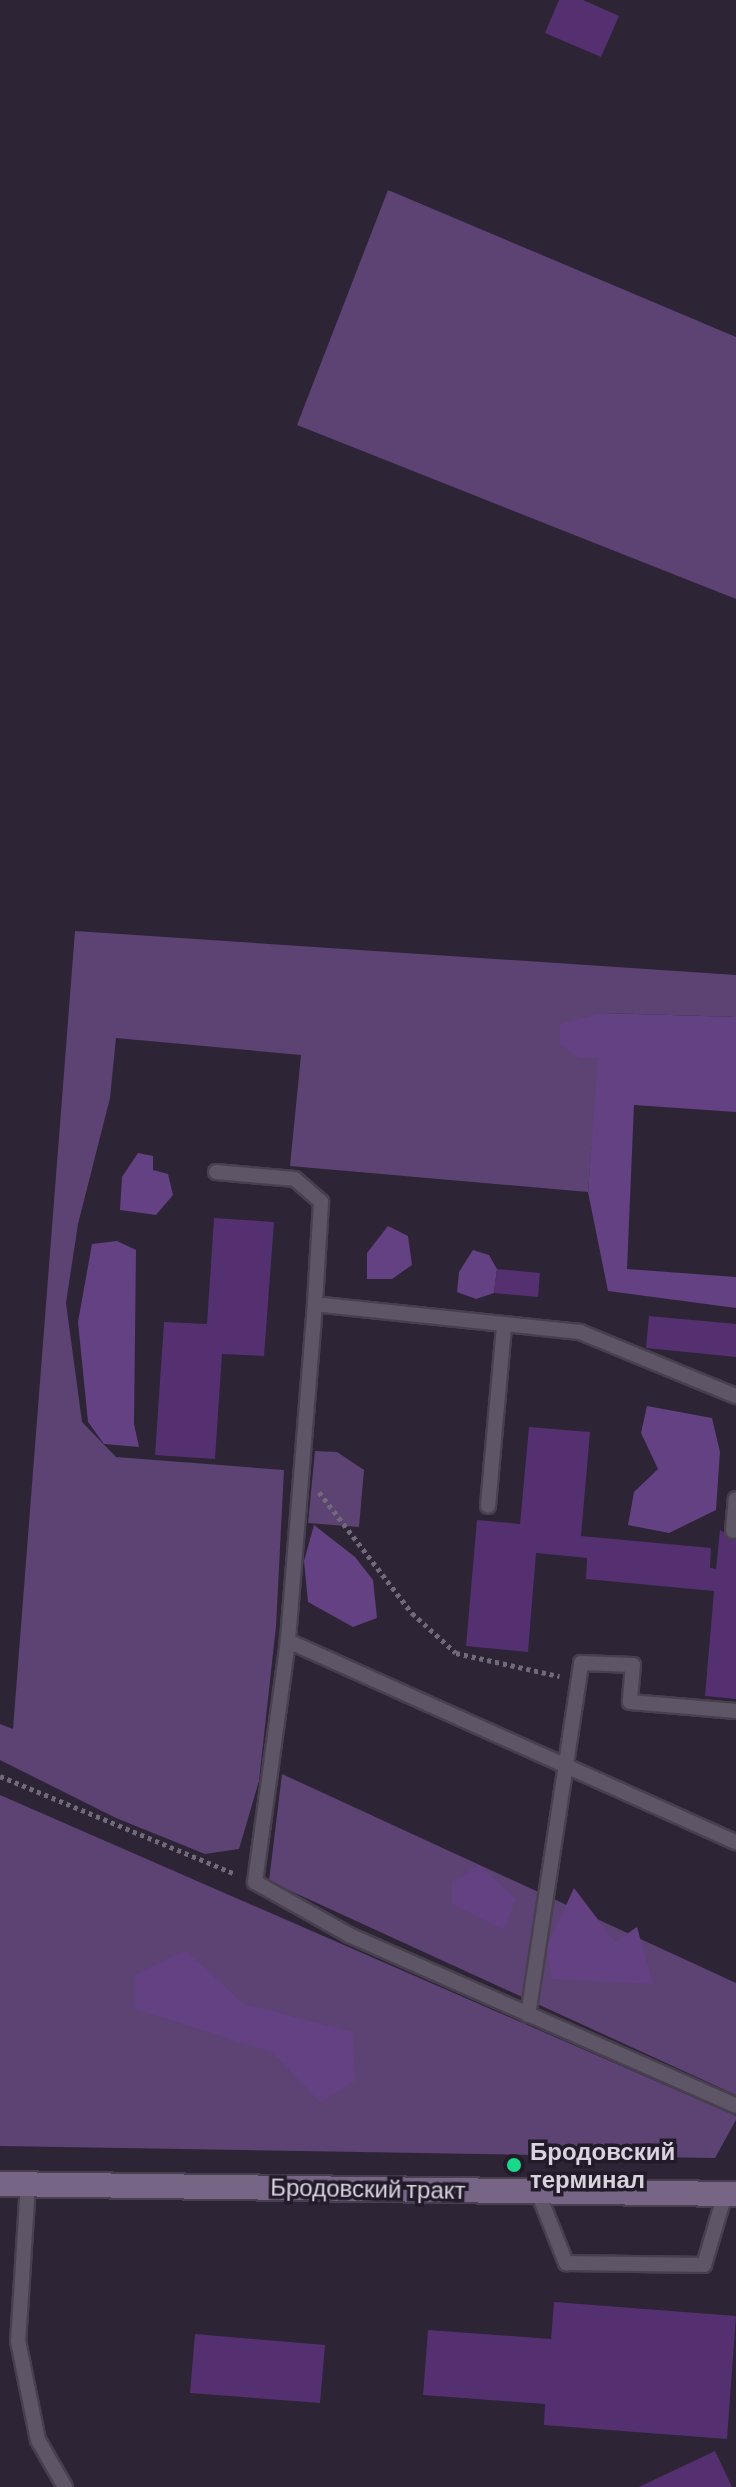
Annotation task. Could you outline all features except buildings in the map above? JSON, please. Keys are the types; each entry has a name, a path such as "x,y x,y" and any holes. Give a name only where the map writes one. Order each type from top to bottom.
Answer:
{"street":[{"name":"Бродовский тракт","path":"0,2184 730,2194"}],"lane":[{"path":"216,1172 295,1179 321,1202 288,1641 255,1882 349,1935 736,2106"},
{"path":"315,1304 504,1327 580,1332 736,1396"},
{"path":"488,1506 504,1327"},
{"path":"733,1531 736,1499"},
{"path":"288,1641 568,1770 736,1842"},
{"path":"528,2015 568,1770 581,1663 633,1665 630,1702 736,1711"},
{"path":"28,2184 18,2341 38,2440 65,2487"},
{"path":"537,2190 566,2263 704,2265 730,2194"}],"path":[{"path":"300,1467 412,1613 456,1653 580,1681"},
{"path":"0,1776 255,1882"}],"shaded area":[{"path":"388,190 736,337 736,599 297,425"},
{"path":"75,931 736,975 736,1017 603,1013 588,1192 290,1166 301,1055 116,1038 110,1098 78,1224 66,1303 82,1422 116,1457 284,1470 276,1626 259,1781 239,1849 205,1854 116,1818 0,1760 0,1724 13,1729"},
{"path":"603,1013 736,1017 736,1112 634,1105 627,1269 736,1277 736,1308 608,1291 588,1192 598,1058 579,1058 560,1045 560,1024"},
{"path":"138,1153 153,1156 153,1170 168,1174 173,1195 156,1215 120,1210 122,1177"},
{"path":"388,1226 408,1236 412,1265 392,1279 367,1279 367,1253"},
{"path":"117,1241 136,1250 134,1424 139,1447 104,1444 88,1422 78,1322 92,1244"},
{"path":"473,1250 489,1255 497,1269 494,1293 476,1299 457,1292 459,1272"},
{"path":"647,1406 712,1418 720,1452 716,1510 669,1533 628,1525 634,1492 658,1469 641,1433"},
{"path":"315,1451 337,1452 364,1470 359,1527 308,1523"},
{"path":"314,1525 355,1557 373,1580 377,1618 353,1627 308,1602 304,1561"},
{"path":"282,1774 736,1983 736,2095 269,1881"},
{"path":"0,1795 736,2116 736,2120 715,2158 0,2146"},
{"path":"479,1865 516,1899 504,1930 452,1904 452,1882"},
{"path":"574,1888 615,1942 637,1927 653,1984 552,1979 547,1946"},
{"path":"185,1950 244,2004 353,2032 355,2081 320,2102 272,2052 135,2009 135,1975"}],"place":[{"name":"Бродовский терминал","path":"514,2165"}]}
